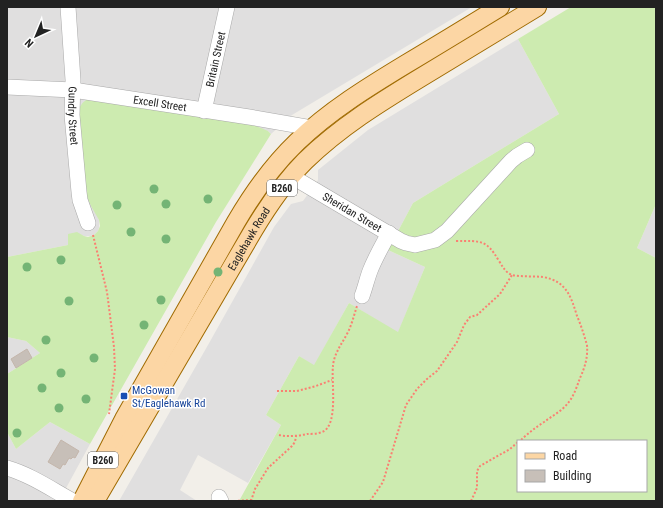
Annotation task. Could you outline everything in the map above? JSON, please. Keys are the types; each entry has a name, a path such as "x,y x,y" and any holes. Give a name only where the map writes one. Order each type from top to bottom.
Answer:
{"main road":[{"name":"Eaglehawk Road","path":"82,501 106,453 148,377 248,202 297,142 312,128 377,81 500,7"},
{"name":"Eaglehawk Road","path":"95,501 265,211 304,162 328,140 354,120 537,7"}],"street":[{"name":"Gundry Street","path":"68,7 73,80 72,115 79,192 80,200 88,223"},
{"name":"Britain Street","path":"204,111 227,7"},
{"name":"Excell Street","path":"7,87 73,90 312,128"},
{"path":"435,240 447,231 511,161 527,150"},
{"name":"Sheridan Street","path":"292,176 406,243 415,245 435,240"},
{"path":"362,296 367,284 369,273 389,233"},
{"path":"7,468 35,479 73,501"}],"path":[{"path":"88,223 94,237 107,292 114,347 115,369 109,415"},
{"path":"435,240 470,241 486,244 492,250 507,273 512,276 543,277 552,280 566,289 571,296 588,352 584,370 568,404 521,440"},
{"path":"370,501 383,482 406,405 411,397 427,379 437,371 457,342 464,325 470,318 477,315 500,294 512,276"},
{"path":"279,434 284,436 296,436 322,433 329,426 332,415 332,366 362,296"},
{"path":"277,391 297,391 332,380"},
{"path":"234,501 251,500 255,489 268,468 292,446 295,442 296,436"},
{"path":"472,501 477,488 477,471 480,466 517,444"}],"shaded area":[{"path":"7,7 472,7 292,115 271,134 268,131 98,218 99,228 94,235 84,236 77,233 69,237 68,245 7,257"},
{"path":"518,39 559,114 413,203 388,250 425,267 398,333 349,303 314,366 299,356 266,415 281,425 248,483 198,455 180,490 197,501 119,501 274,227 291,204 303,201 318,180 318,170 368,130"},
{"path":"656,204 656,258 637,248"},
{"path":"7,337 26,341 40,353 7,374"},
{"path":"50,422 90,444 59,501 7,501 7,432 16,449"}],"green space":[{"path":"571,7 656,7 656,204 637,248 656,258 656,501 239,501 281,425 266,415 299,356 314,365 349,303 398,332 425,267 388,250 413,203 559,114 518,39"},
{"path":"88,99 254,125 268,131 271,134 216,222 90,444 50,422 16,449 7,432 7,374 40,353 26,341 7,337 7,257 68,245 68,234 77,232 88,237 94,235 98,231 100,226 99,220 86,195 78,112 84,101"}],"building":[{"path":"27,349 32,358 16,368 11,359"},
{"path":"61,440 79,451 75,458 69,458 65,465 63,464 60,469 48,462"}],"place":[{"name":"McGowan St/Eaglehawk Rd","path":"124,396"}]}
